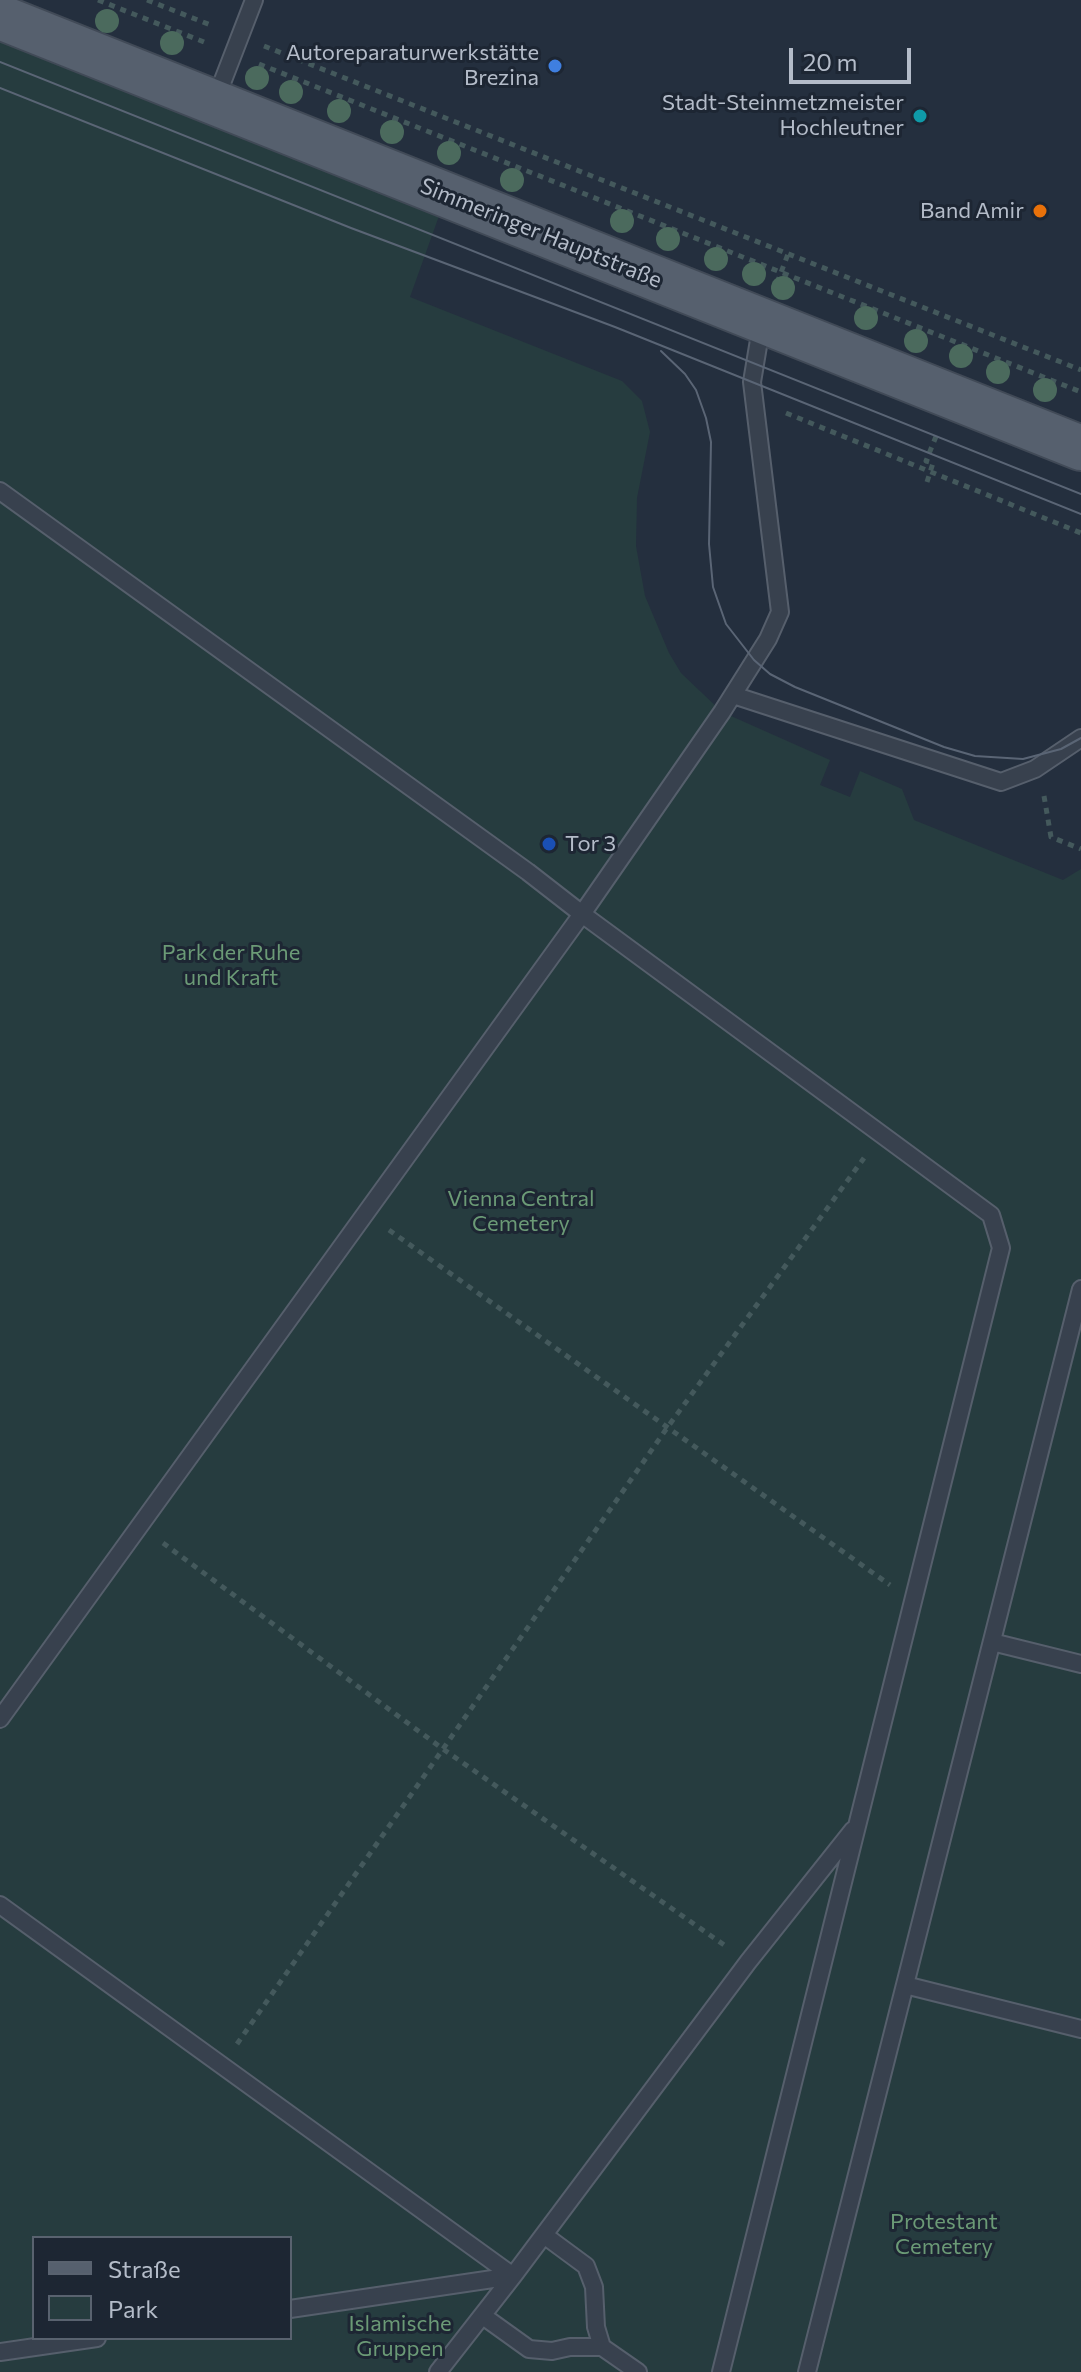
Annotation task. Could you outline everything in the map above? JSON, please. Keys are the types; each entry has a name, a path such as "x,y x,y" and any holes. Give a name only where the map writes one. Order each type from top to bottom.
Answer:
{"main road":[{"name":"Simmeringer Hauptstraße","path":"0,17 1081,448"}],"lane":[{"path":"215,102 254,0"},
{"path":"0,1719 582,914 768,639 780,612 752,382 763,321"},
{"path":"0,491 528,872 991,1215 1001,1248 721,2372"},
{"path":"733,695 1001,782 1035,769 1081,738"},
{"path":"807,2372 1081,1289"},
{"path":"992,1642 1081,1664"},
{"path":"438,2372 748,1962 856,1825"},
{"path":"0,1905 513,2276"},
{"path":"905,1985 1081,2029"},
{"path":"544,2235 586,2266 594,2287 596,2327 602,2347"},
{"path":"292,2309 513,2276"},
{"path":"483,2316 529,2349 552,2351 570,2347 602,2347 638,2372"},
{"path":"0,2352 83,2340"}],"path":[{"path":"98,0 1081,392"},
{"path":"147,0 1081,370"},
{"path":"754,403 1081,533"},
{"path":"1001,782 1046,797 1051,837 1081,849"},
{"path":"221,2066 667,1428 881,1134"},
{"path":"365,1213 911,1601"},
{"path":"139,1526 443,1749 748,1962"}],"green space":[{"name":"Vienna Central Cemetery","path":"0,40 439,216 410,297 622,381 642,401 650,432 637,498 636,546 645,596 681,673 722,712 830,760 820,785 850,797 860,771 902,789 914,820 1063,880 1081,869 1081,2372 0,2372"}],"tram line":[{"path":"0,62 1081,494"},
{"path":"0,88 351,228 615,327 1081,514"},
{"path":"661,351 685,374 696,390 706,418 711,442 709,544 713,587 726,624 754,660 770,674 795,687 944,747 975,756 1023,759 1061,749 1081,738"}],"place":[{"name":"Autoreparaturwerkstätte Brezina","path":"555,66"},
{"name":"Stadt-Steinmetzmeister Hochleutner","path":"920,116"},
{"name":"Band Amir","path":"1040,211"},
{"name":"Tor 3","path":"549,844"}],"park label":[{"name":"Park der Ruhe und Kraft","path":"231,966"},
{"name":"Protestant Cemetery","path":"944,2234"},
{"name":"Islamische Gruppen","path":"400,2336"}]}
